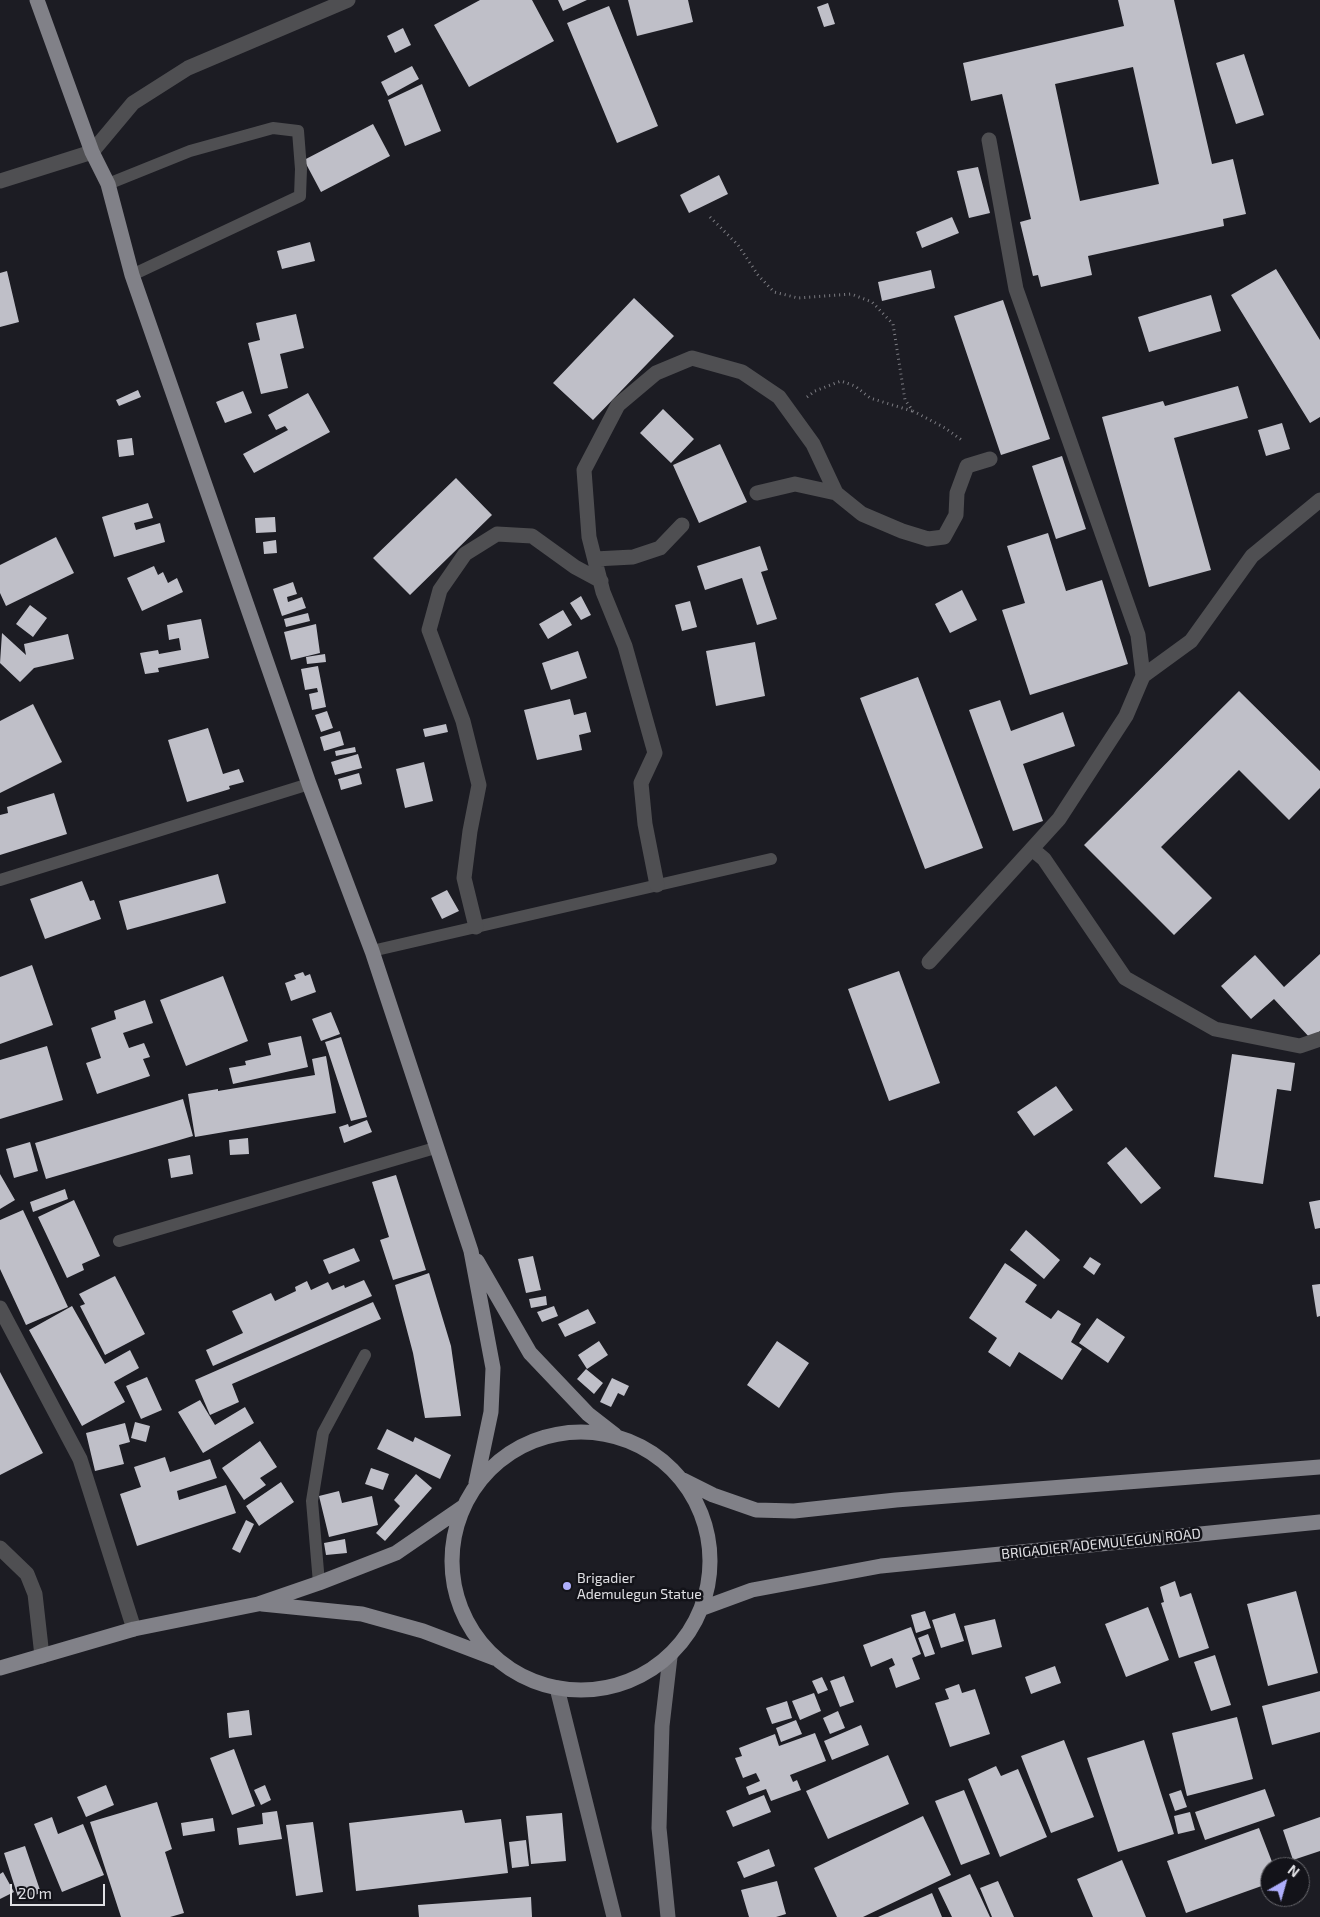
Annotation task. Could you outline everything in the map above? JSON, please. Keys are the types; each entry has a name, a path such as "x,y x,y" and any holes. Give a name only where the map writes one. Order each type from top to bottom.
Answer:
{"main road":[{"path":"37,0 92,152 108,184 132,275 310,784 372,951 471,1251 493,1368 491,1412 476,1484"},
{"path":"471,1251 530,1353 588,1414 616,1436 651,1454 683,1480 713,1496 756,1510 794,1511 896,1500 1320,1467"},
{"path":"496,1659 469,1626 454,1588 452,1547 462,1507 476,1484 498,1461 524,1444 546,1436 584,1431 616,1436"},
{"path":"258,1604 362,1614 423,1632 496,1659 524,1678 557,1688 597,1690 636,1679 670,1657 703,1608 711,1576 710,1542 700,1509 683,1480"},
{"path":"0,1668 134,1629 258,1604 396,1553 462,1507"},
{"name":"BRIGADIER ADEMULEGUN ROAD","path":"703,1608 752,1590 881,1566 1320,1522"},
{"path":"668,1917 659,1828 662,1726 670,1657"},
{"path":"557,1688 614,1917"}],"street":[{"path":"0,181 92,152 133,103 188,68 348,0"},
{"path":"989,140 1016,289 1138,635 1143,676"},
{"path":"657,885 645,824 641,783 655,752 625,646 601,581 588,537 584,470 618,405 656,373 692,358 742,372 779,397 813,444 836,493 862,514 902,531 928,539 944,537 956,515 958,493 967,466 990,459"},
{"path":"757,493 795,484 836,493"},
{"path":"929,962 1059,819 1121,724 1143,676 1191,641 1252,556 1320,500"},
{"path":"595,559 633,557 660,548 682,525"},
{"path":"476,927 464,878 470,831 479,785 463,721 429,630 440,590 465,554 497,534 532,536 601,581"},
{"path":"1032,849 1044,860 1124,978 1215,1029 1300,1046 1320,1039"},
{"path":"0,1308 80,1459 134,1629"},
{"path":"0,1548 27,1574 35,1594 42,1656"}],"lane":[{"path":"108,184 190,151 272,128 298,131 301,169 300,196 132,275"},
{"path":"0,880 310,784"},
{"path":"372,951 771,860"},
{"path":"119,1241 436,1148"},
{"path":"319,1582 312,1501 322,1433 365,1356"}],"path":[{"path":"710,216 738,245 758,275 774,292 798,298 851,294 872,302 893,324 905,400 914,411"},
{"path":"788,410 814,391 841,381 855,386 870,398 914,411 945,428 990,459"}],"building":[{"path":"480,0 532,0 554,41 469,87 434,25"},
{"path":"558,0 587,0 563,11"},
{"path":"628,0 688,0 693,22 637,36"},
{"path":"1118,0 1174,0 1212,164 1233,159 1246,214 1223,219 1224,226 1088,256 1092,275 1041,287 1038,275 1033,276 1020,222 1031,219 1002,94 971,101 963,63 1124,26","holes":["1133,67 1159,184 1080,201 1055,84"]},
{"path":"828,3 835,24 824,27 817,7"},
{"path":"609,6 658,126 617,143 567,23"},
{"path":"403,28 411,45 395,53 387,36"},
{"path":"1244,54 1264,115 1236,124 1216,63"},
{"path":"412,66 419,79 388,96 381,82"},
{"path":"422,84 441,131 405,146 388,100"},
{"path":"373,124 390,156 321,192 304,160"},
{"path":"978,167 990,213 969,218 957,171"},
{"path":"719,175 728,194 689,213 680,195"},
{"path":"952,217 959,233 922,248 916,232"},
{"path":"310,242 315,261 282,269 277,251"},
{"path":"1276,269 1320,340 1320,417 1310,423 1231,295"},
{"path":"931,270 935,288 882,301 878,282"},
{"path":"7,271 19,322 0,327 0,273"},
{"path":"1211,295 1221,331 1149,352 1138,317"},
{"path":"634,298 674,336 593,420 553,383"},
{"path":"1003,300 1050,439 1001,455 954,316"},
{"path":"296,314 304,348 280,354 288,388 261,394 248,343 260,340 256,323"},
{"path":"1238,386 1248,418 1174,438 1211,570 1149,587 1102,417 1163,401 1165,406"},
{"path":"138,390 141,397 119,406 116,400"},
{"path":"243,391 252,413 225,423 216,402"},
{"path":"308,393 330,432 254,473 243,454 288,430 285,426 276,430 268,415"},
{"path":"663,409 694,439 671,463 640,433"},
{"path":"1282,423 1290,449 1266,456 1258,430"},
{"path":"132,438 134,455 119,457 117,440"},
{"path":"720,444 747,502 699,523 673,465"},
{"path":"1062,456 1086,529 1056,539 1032,466"},
{"path":"456,478 492,515 410,595 373,558"},
{"path":"148,503 153,518 134,523 136,530 160,523 165,542 114,557 102,517"},
{"path":"275,517 276,532 256,533 255,518"},
{"path":"1048,533 1066,591 1102,580 1128,664 1030,695 1002,610 1025,603 1007,546"},
{"path":"56,537 74,573 6,606 0,593 0,565"},
{"path":"276,540 277,553 264,554 263,542"},
{"path":"760,546 768,570 761,572 777,619 757,625 742,578 705,590 697,566"},
{"path":"154,566 158,575 163,572 168,583 177,578 183,592 142,611 127,578"},
{"path":"293,582 297,594 287,597 288,602 302,597 306,608 282,616 273,589"},
{"path":"962,590 977,620 950,633 935,604"},
{"path":"581,596 591,615 581,620 570,603"},
{"path":"690,601 697,627 682,631 675,605"},
{"path":"30,605 47,618 33,637 16,624"},
{"path":"563,610 572,625 548,639 539,624"},
{"path":"308,613 310,621 286,627 284,619"},
{"path":"201,619 209,658 158,668 159,672 145,674 140,653 158,650 159,654 181,650 179,638 169,640 167,625"},
{"path":"316,624 320,653 291,660 284,632"},
{"path":"2,633 26,655 24,644 68,634 74,659 34,668 20,682 0,663"},
{"path":"755,642 765,696 716,706 706,651"},
{"path":"578,651 587,678 551,690 542,663"},
{"path":"325,654 326,662 307,664 306,657"},
{"path":"318,666 326,707 312,710 309,694 318,692 317,688 305,690 301,669"},
{"path":"918,677 983,848 925,869 860,698"},
{"path":"1239,691 1320,771 1320,788 1289,820 1239,770 1161,847 1212,898 1174,935 1084,845"},
{"path":"570,699 574,715 586,712 591,732 579,735 582,750 537,760 524,710"},
{"path":"1000,700 1011,731 1063,712 1075,746 1023,764 1043,821 1013,831 969,710"},
{"path":"33,704 62,762 0,793 0,721"},
{"path":"327,711 333,728 321,732 315,715"},
{"path":"446,724 448,732 425,737 423,729"},
{"path":"208,728 223,774 239,769 244,782 229,786 230,789 187,802 168,740"},
{"path":"340,731 344,745 324,751 320,737"},
{"path":"355,747 356,752 336,756 335,751"},
{"path":"358,754 362,768 335,775 331,762"},
{"path":"424,762 433,801 405,808 396,769"},
{"path":"359,773 362,784 341,790 338,779"},
{"path":"54,793 67,834 0,855 0,815 8,813 7,807"},
{"path":"218,874 226,903 127,930 119,901"},
{"path":"82,881 90,901 94,900 101,919 45,939 30,899"},
{"path":"447,890 459,911 442,919 431,898"},
{"path":"1320,954 1320,1031 1311,1039 1274,999 1251,1019 1221,986 1255,955 1284,987"},
{"path":"32,965 53,1025 0,1044 0,977"},
{"path":"899,971 940,1083 889,1101 848,989"},
{"path":"303,972 305,976 310,974 316,992 291,1001 285,983 296,979 294,975"},
{"path":"223,976 248,1041 186,1066 160,1000"},
{"path":"145,1000 153,1023 123,1033 129,1048 144,1043 150,1057 143,1059 150,1076 97,1094 86,1063 101,1058 91,1028 116,1019 114,1011"},
{"path":"331,1012 340,1034 321,1041 312,1019"},
{"path":"301,1036 308,1067 233,1084 229,1068 246,1065 245,1061 271,1055 268,1043"},
{"path":"341,1037 367,1117 351,1121 325,1042"},
{"path":"47,1046 63,1100 0,1119 0,1060"},
{"path":"1232,1054 1295,1063 1291,1091 1277,1089 1263,1184 1214,1177"},
{"path":"326,1056 336,1113 195,1137 188,1094 315,1075 312,1059"},
{"path":"1056,1086 1073,1110 1034,1136 1017,1112"},
{"path":"183,1099 193,1136 46,1179 35,1143"},
{"path":"367,1120 372,1132 344,1143 339,1127 348,1124 349,1127"},
{"path":"248,1138 249,1154 230,1155 229,1140"},
{"path":"30,1142 38,1171 14,1178 6,1149"},
{"path":"1126,1147 1161,1188 1141,1204 1107,1163"},
{"path":"190,1155 193,1174 171,1178 168,1159"},
{"path":"0,1174 15,1200 0,1209"},
{"path":"396,1175 426,1270 393,1280 380,1240 389,1237 372,1182"},
{"path":"65,1189 68,1199 33,1212 30,1202"},
{"path":"74,1200 100,1256 82,1264 84,1270 67,1278 38,1217"},
{"path":"1320,1200 1320,1228 1315,1229 1309,1202"},
{"path":"23,1210 68,1307 26,1325 0,1269 0,1220"},
{"path":"1026,1230 1060,1260 1044,1279 1010,1250"},
{"path":"354,1248 360,1261 329,1274 323,1260"},
{"path":"533,1256 541,1290 526,1293 518,1259"},
{"path":"1090,1257 1101,1264 1094,1275 1083,1267"},
{"path":"1005,1263 1037,1285 1025,1302 1051,1319 1058,1310 1081,1324 1071,1342 1082,1349 1062,1380 1019,1352 1010,1367 988,1352 997,1338 969,1318"},
{"path":"429,1273 451,1346 461,1416 425,1418 413,1353 395,1285"},
{"path":"115,1276 145,1334 105,1355 80,1306 85,1304 79,1294"},
{"path":"364,1280 372,1296 213,1366 206,1350 243,1333 232,1311 271,1293 275,1301 296,1291 295,1287 307,1281 311,1290 328,1282 332,1290 344,1285 345,1288"},
{"path":"1320,1284 1320,1316 1317,1317 1312,1285"},
{"path":"546,1296 547,1305 531,1308 529,1299"},
{"path":"373,1302 381,1319 232,1384 239,1402 210,1415 195,1380"},
{"path":"72,1306 105,1364 130,1350 139,1368 114,1382 125,1402 82,1426 29,1330"},
{"path":"554,1306 558,1316 542,1322 537,1312"},
{"path":"588,1309 596,1323 565,1337 558,1324"},
{"path":"1097,1318 1125,1337 1108,1363 1079,1343"},
{"path":"599,1341 608,1355 587,1369 578,1355"},
{"path":"777,1341 809,1363 779,1408 747,1385"},
{"path":"586,1369 603,1383 594,1394 577,1379"},
{"path":"0,1372 43,1453 0,1475"},
{"path":"147,1377 162,1410 141,1419 126,1386"},
{"path":"612,1378 629,1386 624,1396 618,1393 611,1407 600,1402"},
{"path":"200,1400 215,1425 245,1407 254,1423 203,1453 178,1412"},
{"path":"135,1422 150,1426 146,1442 131,1438"},
{"path":"125,1423 130,1442 119,1445 124,1464 95,1471 86,1433"},
{"path":"387,1429 413,1442 415,1437 451,1455 440,1479 377,1449"},
{"path":"260,1441 277,1467 260,1478 266,1485 244,1500 222,1468"},
{"path":"165,1457 170,1472 210,1459 217,1478 177,1491 179,1500 226,1485 236,1513 137,1546 120,1494 141,1487 134,1467"},
{"path":"371,1468 389,1474 383,1490 365,1484"},
{"path":"416,1474 432,1488 385,1541 376,1533 400,1506 394,1500"},
{"path":"281,1482 294,1502 259,1526 246,1506"},
{"path":"339,1491 342,1503 372,1496 378,1525 329,1537 319,1496"},
{"path":"246,1520 254,1524 240,1553 232,1549"},
{"path":"345,1539 347,1553 326,1555 324,1543"},
{"path":"1175,1581 1180,1597 1191,1593 1209,1648 1179,1658 1161,1603 1164,1602 1160,1587"},
{"path":"1296,1591 1318,1673 1268,1686 1247,1604"},
{"path":"1148,1607 1169,1660 1126,1677 1105,1624"},
{"path":"925,1611 931,1628 916,1633 911,1615"},
{"path":"955,1613 964,1641 941,1648 932,1620"},
{"path":"995,1619 1002,1647 972,1655 964,1626"},
{"path":"911,1627 921,1654 912,1658 920,1679 896,1688 889,1668 895,1665 892,1658 871,1667 863,1645"},
{"path":"928,1634 935,1654 925,1657 918,1638"},
{"path":"1215,1655 1231,1705 1211,1711 1194,1662"},
{"path":"1055,1666 1061,1683 1031,1694 1025,1677"},
{"path":"844,1676 854,1702 840,1707 830,1681"},
{"path":"822,1677 828,1690 818,1694 812,1681"},
{"path":"959,1684 962,1693 975,1689 990,1734 950,1747 935,1703 949,1699 945,1689"},
{"path":"1320,1691 1320,1732 1272,1745 1262,1706"},
{"path":"814,1693 821,1711 800,1720 792,1701"},
{"path":"787,1701 792,1718 772,1724 766,1708"},
{"path":"249,1710 252,1735 229,1738 227,1713"},
{"path":"838,1711 845,1728 830,1734 823,1718"},
{"path":"1237,1717 1253,1779 1187,1796 1172,1733"},
{"path":"796,1720 802,1734 781,1742 776,1728"},
{"path":"861,1725 869,1745 832,1760 824,1741"},
{"path":"815,1733 826,1761 790,1775 793,1782 797,1780 801,1790 771,1801 766,1789 749,1795 746,1787 760,1781 756,1773 743,1778 735,1758 742,1756 739,1748 775,1734 779,1746"},
{"path":"1064,1740 1094,1817 1051,1833 1021,1756"},
{"path":"1144,1740 1174,1834 1118,1852 1087,1758"},
{"path":"234,1749 255,1806 232,1815 210,1758"},
{"path":"888,1755 909,1804 828,1839 806,1791"},
{"path":"996,1766 1001,1776 1018,1769 1047,1837 1000,1857 968,1779"},
{"path":"106,1785 114,1805 86,1817 77,1797"},
{"path":"265,1785 271,1800 261,1805 254,1790"},
{"path":"1265,1789 1275,1816 1205,1840 1195,1812"},
{"path":"964,1790 990,1854 961,1865 935,1801"},
{"path":"1181,1790 1187,1807 1175,1811 1169,1794"},
{"path":"764,1795 771,1812 733,1827 726,1811"},
{"path":"157,1802 172,1849 165,1852 184,1913 170,1917 121,1917 90,1822"},
{"path":"462,1810 465,1823 501,1819 508,1873 356,1891 349,1823"},
{"path":"277,1811 282,1839 239,1845 237,1828 263,1824 262,1813"},
{"path":"1190,1812 1195,1830 1178,1834 1174,1816"},
{"path":"562,1813 566,1861 531,1864 526,1816"},
{"path":"923,1816 951,1875 863,1917 837,1917 814,1868"},
{"path":"52,1817 58,1834 83,1824 104,1875 62,1892 34,1824"},
{"path":"1320,1817 1320,1851 1302,1857 1292,1857 1283,1830"},
{"path":"213,1818 215,1831 183,1836 181,1823"},
{"path":"313,1822 323,1892 296,1896 286,1825"},
{"path":"1259,1828 1270,1857 1260,1857 1260,1887 1186,1913 1167,1861"},
{"path":"526,1840 529,1866 512,1868 509,1842"},
{"path":"25,1846 41,1893 19,1900 4,1853"},
{"path":"769,1849 775,1866 744,1878 737,1862"},
{"path":"1122,1860 1146,1917 1093,1917 1077,1879"},
{"path":"3,1872 14,1892 0,1899 0,1874"},
{"path":"970,1874 990,1917 952,1917 938,1888"},
{"path":"777,1881 786,1914 776,1917 749,1917 741,1890"},
{"path":"998,1881 1014,1917 992,1917 980,1888"},
{"path":"932,1893 942,1917 878,1917"},
{"path":"531,1897 532,1917 419,1917 418,1905"}],"place":[{"name":"Brigadier Ademulegun Statue","path":"567,1586"}]}
